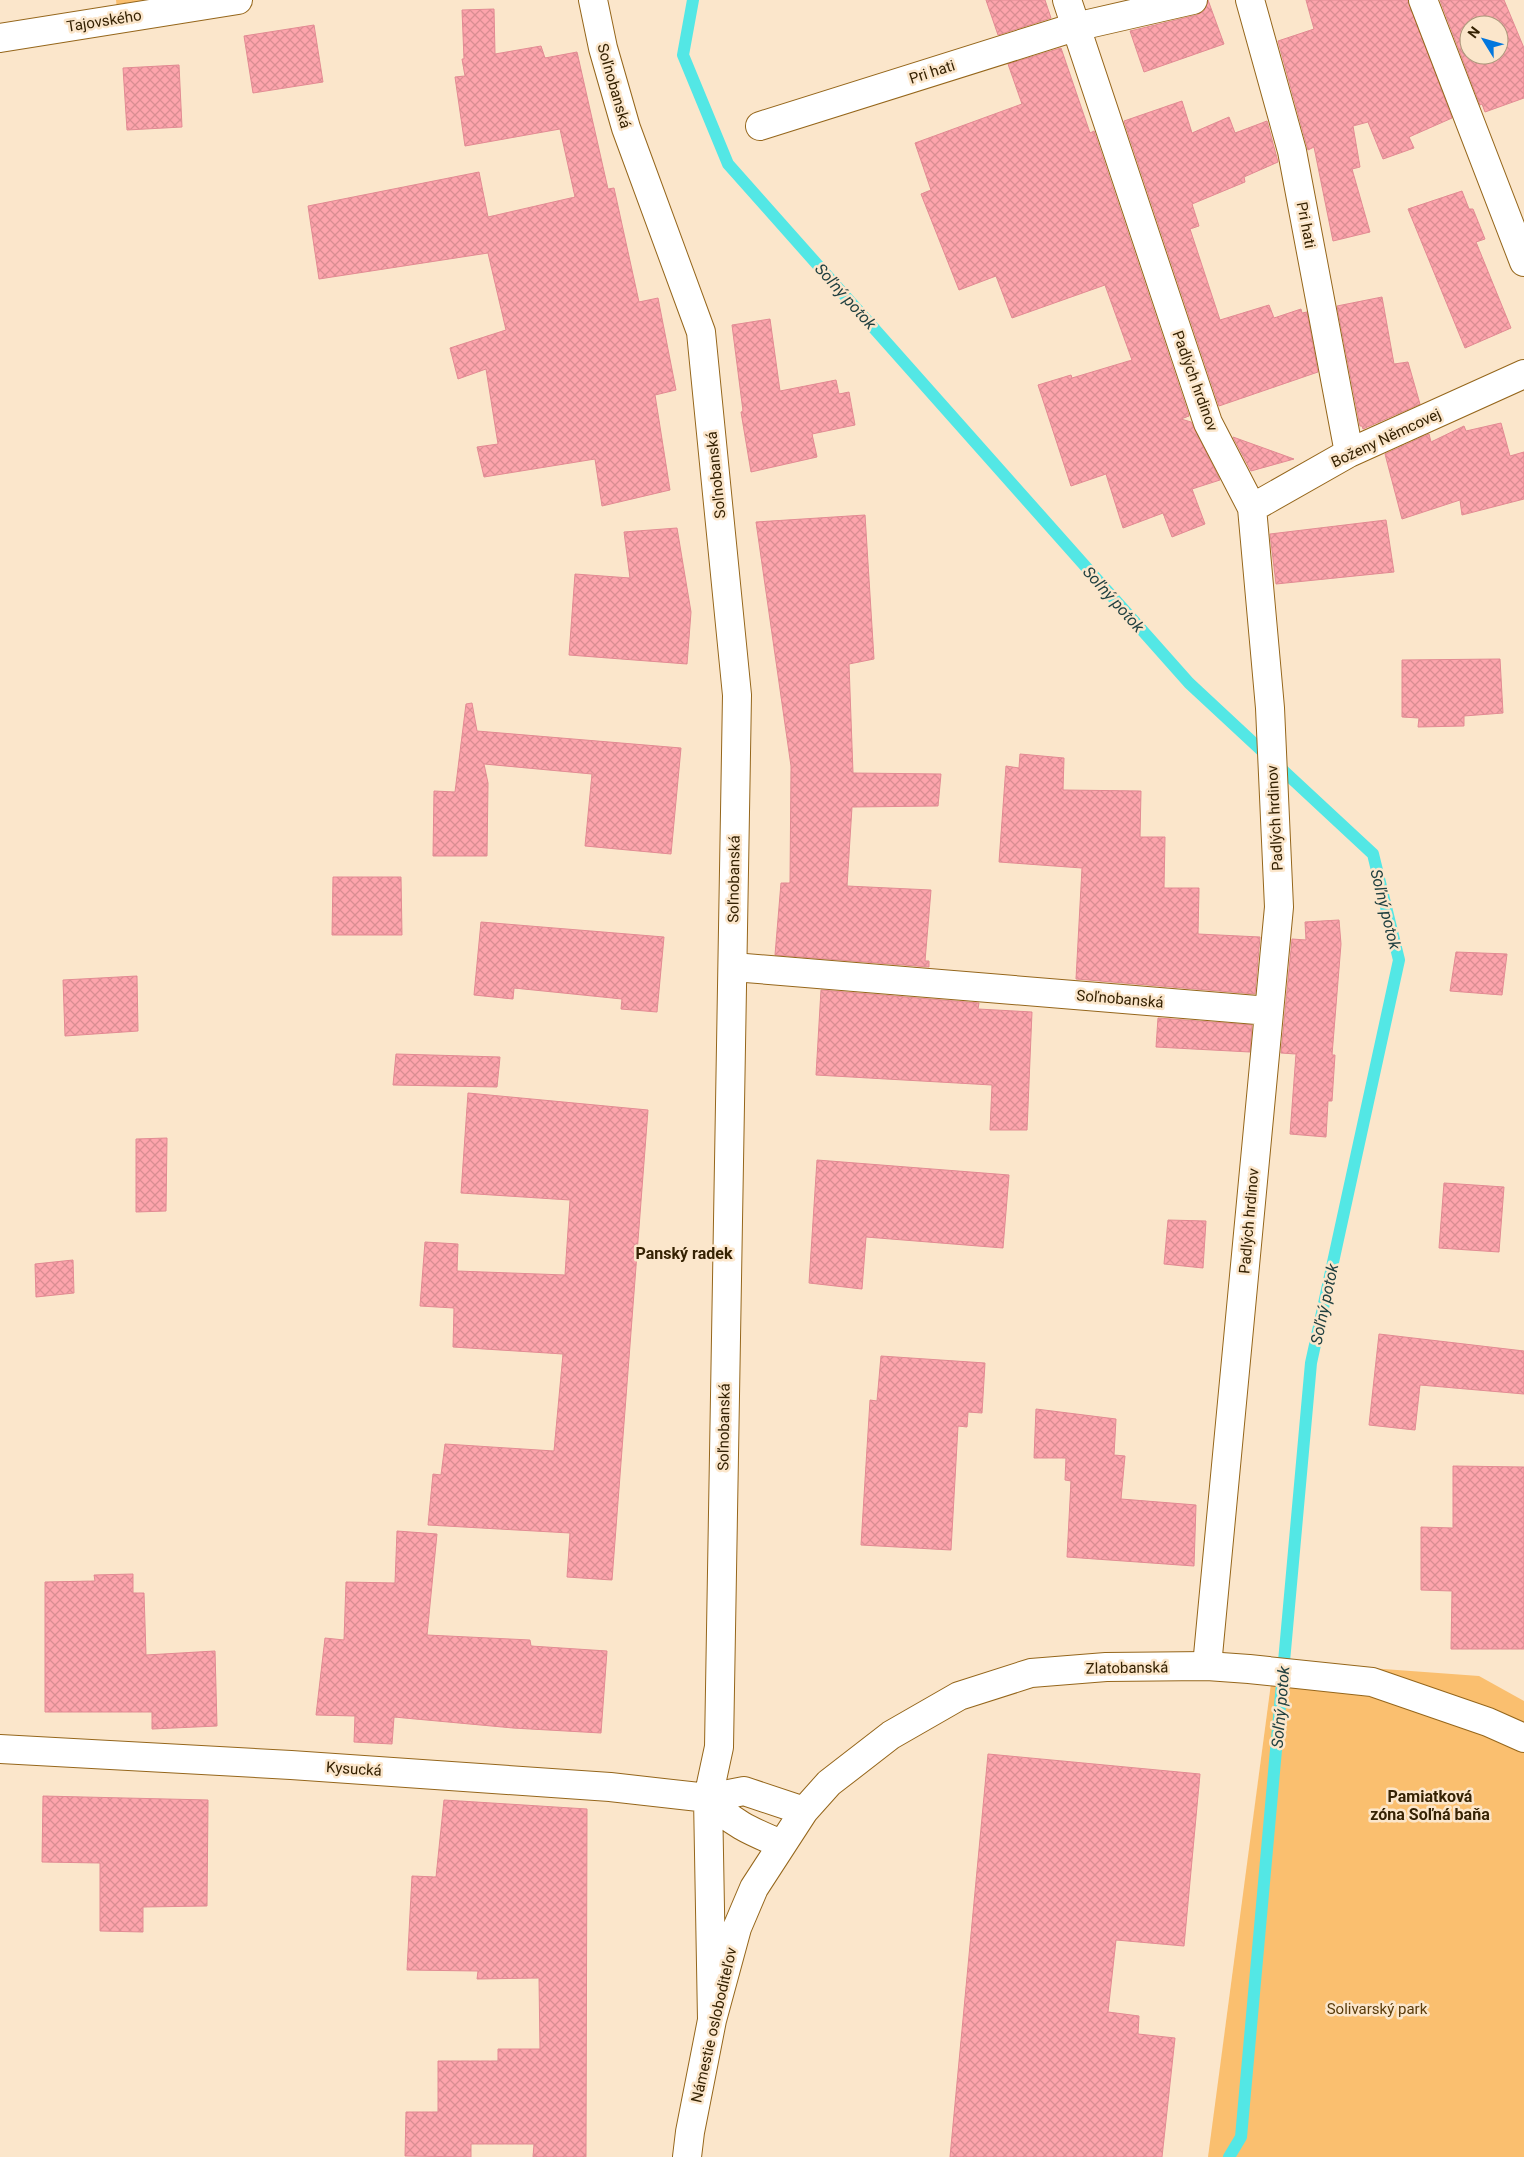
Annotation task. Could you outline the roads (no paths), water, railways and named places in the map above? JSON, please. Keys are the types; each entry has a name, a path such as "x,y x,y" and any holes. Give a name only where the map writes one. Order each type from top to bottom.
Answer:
{"street":[{"name":"Tajovského","path":"0,38 238,0"},
{"name":"Soľnobanská","path":"593,0 603,48 626,128 701,332 737,695 719,1747 708,1798 712,2020"},
{"name":"Padlých hrdinov","path":"1067,0 1208,423 1252,508 1270,708 1279,907 1207,1666"},
{"name":"Pri hati","path":"760,126 1075,27 1193,0"},
{"name":"Pri hati","path":"1250,0 1292,151 1349,453"},
{"path":"1423,0 1524,262"},
{"name":"Boženy Němcovej","path":"1252,508 1349,453 1524,374"},
{"name":"Soľnobanská","path":"733,967 1269,1010"},
{"name":"Zlatobanská","path":"780,1844 804,1810 829,1783 891,1735 959,1696 1031,1673 1106,1667 1207,1666 1358,1680 1372,1682 1488,1722 1524,1738"},
{"name":"Kysucká","path":"0,1749 291,1765 610,1786 708,1798 744,1791 804,1810"},
{"path":"708,1798 723,1815 738,1825 780,1844"},
{"name":"Námestie osloboditeľov","path":"687,2157 690,2132 712,2020 737,1928 754,1888 780,1844"}],"waterway":[{"name":"Soľný potok","path":"693,0 683,55 728,164 1189,683 1373,854 1399,960 1311,1363 1241,2137 1229,2157"}],"district":[{"name":"Panský radek","path":"684,1253"},
{"name":"Pamiatková zóna Soľná baňa","path":"1430,1805"}],"park label":[{"name":"Solivarský park","path":"1377,2009"}]}
